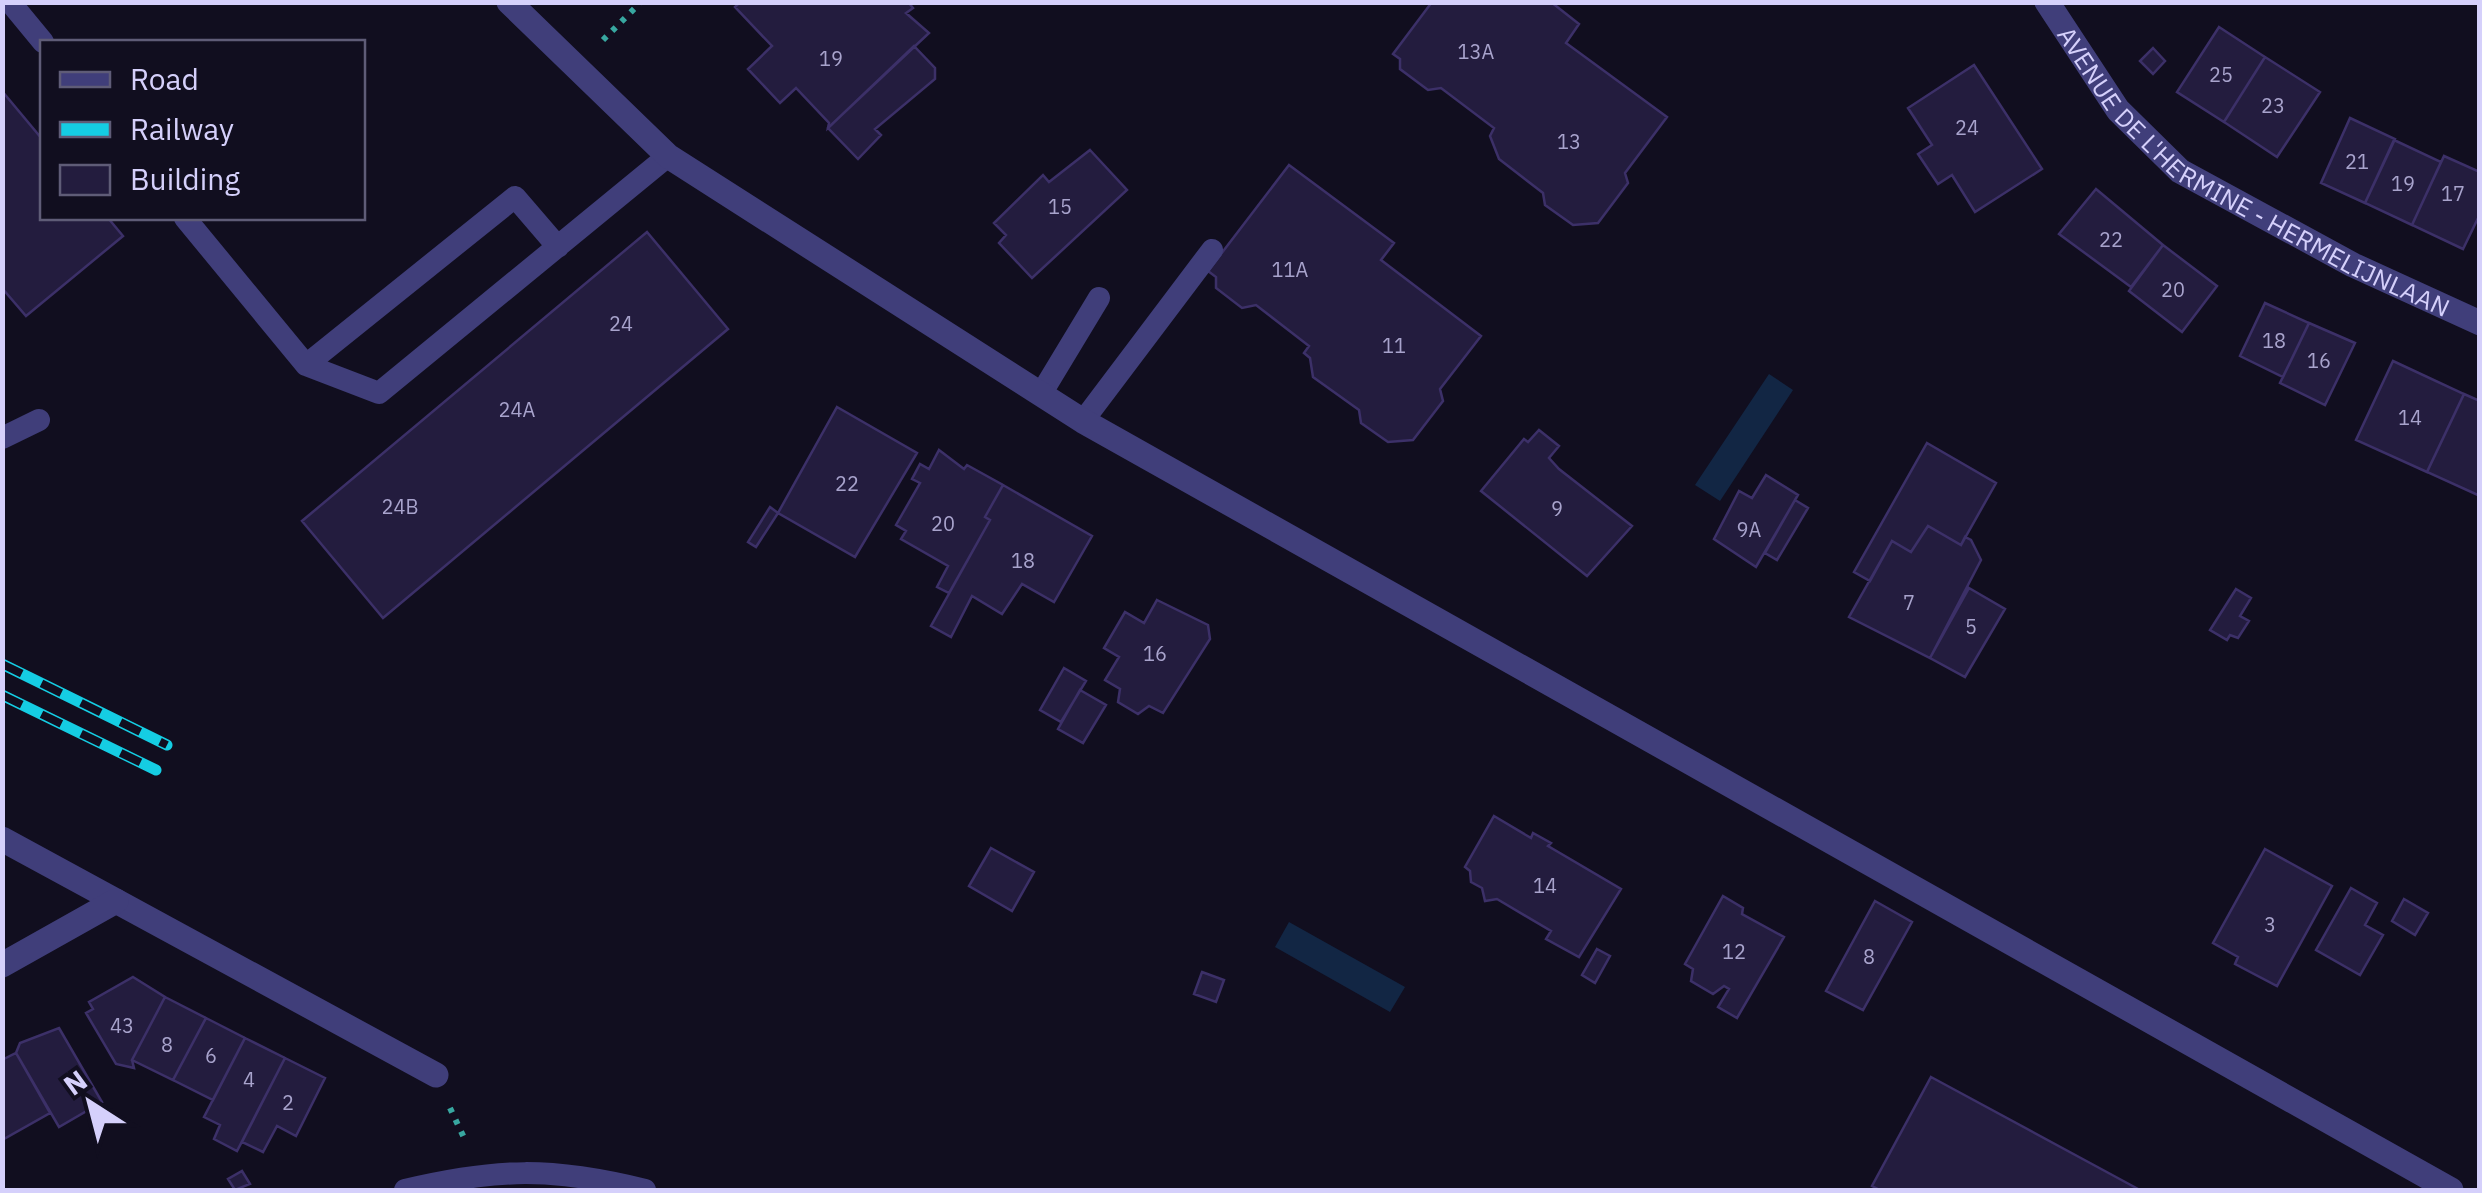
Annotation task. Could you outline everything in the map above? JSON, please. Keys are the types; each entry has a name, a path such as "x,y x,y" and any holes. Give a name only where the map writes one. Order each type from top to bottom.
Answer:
{"street":[{"path":"509,2 668,156 1083,421 2451,1190"},
{"name":"AVENUE DE L'HERMINE - HERMELIJNLAAN","path":"2046,2 2118,110 2180,172 2353,265 2480,323"},
{"path":"2,839 436,1075"},
{"path":"2,966 116,901"}],"lane":[{"path":"10,2 40,40"},
{"path":"187,220 306,365 378,393 668,156"},
{"path":"306,365 515,197 558,247"},
{"path":"1083,421 1212,250"},
{"path":"1041,394 1099,298"},
{"path":"2,438 39,420"},
{"path":"405,1190 477,1173 578,1173 645,1190"}],"path":[{"path":"597,47 641,2"},
{"path":"436,1075 477,1173"}],"water":[{"path":"1769,374 1793,390 1720,501 1695,485"},
{"path":"1289,922 1405,987 1390,1012 1275,947"}],"building":[{"path":"740,2 908,2 913,8 906,13 929,33 828,128 829,123 796,88 780,103 748,69 772,46 735,7"},
{"path":"1432,2 1551,2 1579,24 1566,43 1667,117 1625,173 1628,183 1598,223 1573,225 1545,205 1543,193 1499,159 1490,136 1494,128 1441,88 1428,90 1400,69 1400,59 1393,54"},
{"path":"2219,27 2265,57 2224,122 2177,92"},
{"path":"914,46 935,68 935,79 875,129 881,135 858,159 828,128"},
{"path":"2153,48 2165,61 2153,74 2140,61"},
{"path":"2265,57 2320,92 2277,157 2224,122"},
{"path":"1974,65 2042,169 1975,212 1952,175 1938,184 1918,154 1932,145 1908,108"},
{"path":"2,91 40,137 40,220 110,220 123,236 26,316 2,288"},
{"path":"2350,118 2395,139 2365,203 2321,183"},
{"path":"2394,140 2441,162 2412,225 2365,203"},
{"path":"1090,150 1127,190 1032,278 999,243 1006,235 994,223 1043,175 1049,182"},
{"path":"2444,156 2480,172 2480,214 2463,249 2412,225"},
{"path":"1289,165 1394,243 1381,260 1481,336 1440,389 1443,401 1413,440 1388,442 1361,423 1359,410 1313,377 1310,358 1304,353 1309,346 1256,305 1242,308 1216,288 1216,277 1208,271"},
{"path":"2096,189 2163,245 2131,287 2059,234"},
{"path":"647,232 728,329 383,618 302,521"},
{"path":"2163,245 2217,286 2182,332 2129,291"},
{"path":"2265,303 2309,323 2283,377 2240,356"},
{"path":"2309,323 2355,343 2325,405 2280,383"},
{"path":"2393,361 2464,394 2427,472 2356,440"},
{"path":"2464,394 2480,401 2480,496 2427,472"},
{"path":"837,407 917,453 855,557 778,513"},
{"path":"1539,430 1559,446 1549,458 1559,469 1632,526 1587,576 1481,491 1524,439 1528,442"},
{"path":"1927,443 1996,483 1961,545 1928,526 1911,552 1892,541 1870,581 1854,572"},
{"path":"939,450 964,469 967,465 1003,485 985,517 990,520 949,593 937,587 948,566 901,539 906,531 896,525 920,483 912,479 920,464 929,469"},
{"path":"1766,475 1798,495 1756,567 1714,539 1739,491 1752,498"},
{"path":"1003,485 1092,536 1054,602 1022,584 1002,614 972,596 951,637 931,626 990,520 985,517"},
{"path":"1795,500 1808,508 1777,560 1765,553"},
{"path":"770,507 778,513 756,547 748,542"},
{"path":"1928,526 1961,545 1965,537 1971,540 1981,560 1930,658 1849,617 1892,541 1911,552"},
{"path":"1969,588 2005,609 1965,677 1930,658"},
{"path":"2236,589 2251,598 2240,616 2249,621 2238,638 2230,635 2227,640 2210,630"},
{"path":"1157,600 1208,625 1210,639 1163,713 1149,706 1138,714 1118,702 1120,689 1105,680 1119,657 1104,648 1125,612 1144,623"},
{"path":"1064,668 1086,681 1061,722 1040,710"},
{"path":"1080,690 1106,705 1083,743 1058,729"},
{"path":"1494,816 1531,838 1533,833 1551,843 1548,846 1621,889 1579,957 1546,939 1551,931 1497,899 1485,901 1482,888 1471,882 1470,871 1465,867"},
{"path":"991,848 1034,872 1012,911 969,886"},
{"path":"2265,849 2332,886 2277,986 2235,964 2238,957 2213,943"},
{"path":"2351,888 2377,903 2365,925 2383,935 2360,975 2316,950"},
{"path":"1723,896 1743,908 1742,914 1784,937 1737,1018 1718,1007 1729,989 1724,986 1713,994 1691,981 1693,969 1685,964"},
{"path":"2404,899 2428,913 2415,935 2392,921"},
{"path":"1875,901 1912,922 1863,1010 1826,991"},
{"path":"1597,949 1610,956 1595,983 1582,975"},
{"path":"1202,972 1224,980 1216,1002 1194,994"},
{"path":"133,977 165,997 132,1060 134,1068 116,1064 86,1013 93,1009 89,1002"},
{"path":"165,997 206,1018 173,1080 132,1060"},
{"path":"206,1018 245,1038 213,1100 173,1080"},
{"path":"59,1028 102,1102 59,1127 16,1053 20,1043"},
{"path":"245,1038 285,1058 237,1151 214,1139 220,1125 204,1117"},
{"path":"16,1053 50,1113 2,1140 2,1060"},
{"path":"285,1058 325,1078 296,1136 277,1126 263,1152 242,1142"},
{"path":"1931,1077 2140,1190 1880,1190 1872,1186"},
{"path":"242,1171 250,1184 235,1190 228,1179"}],"railway":[{"path":"2,664 167,745"},
{"path":"2,695 156,770"}]}
